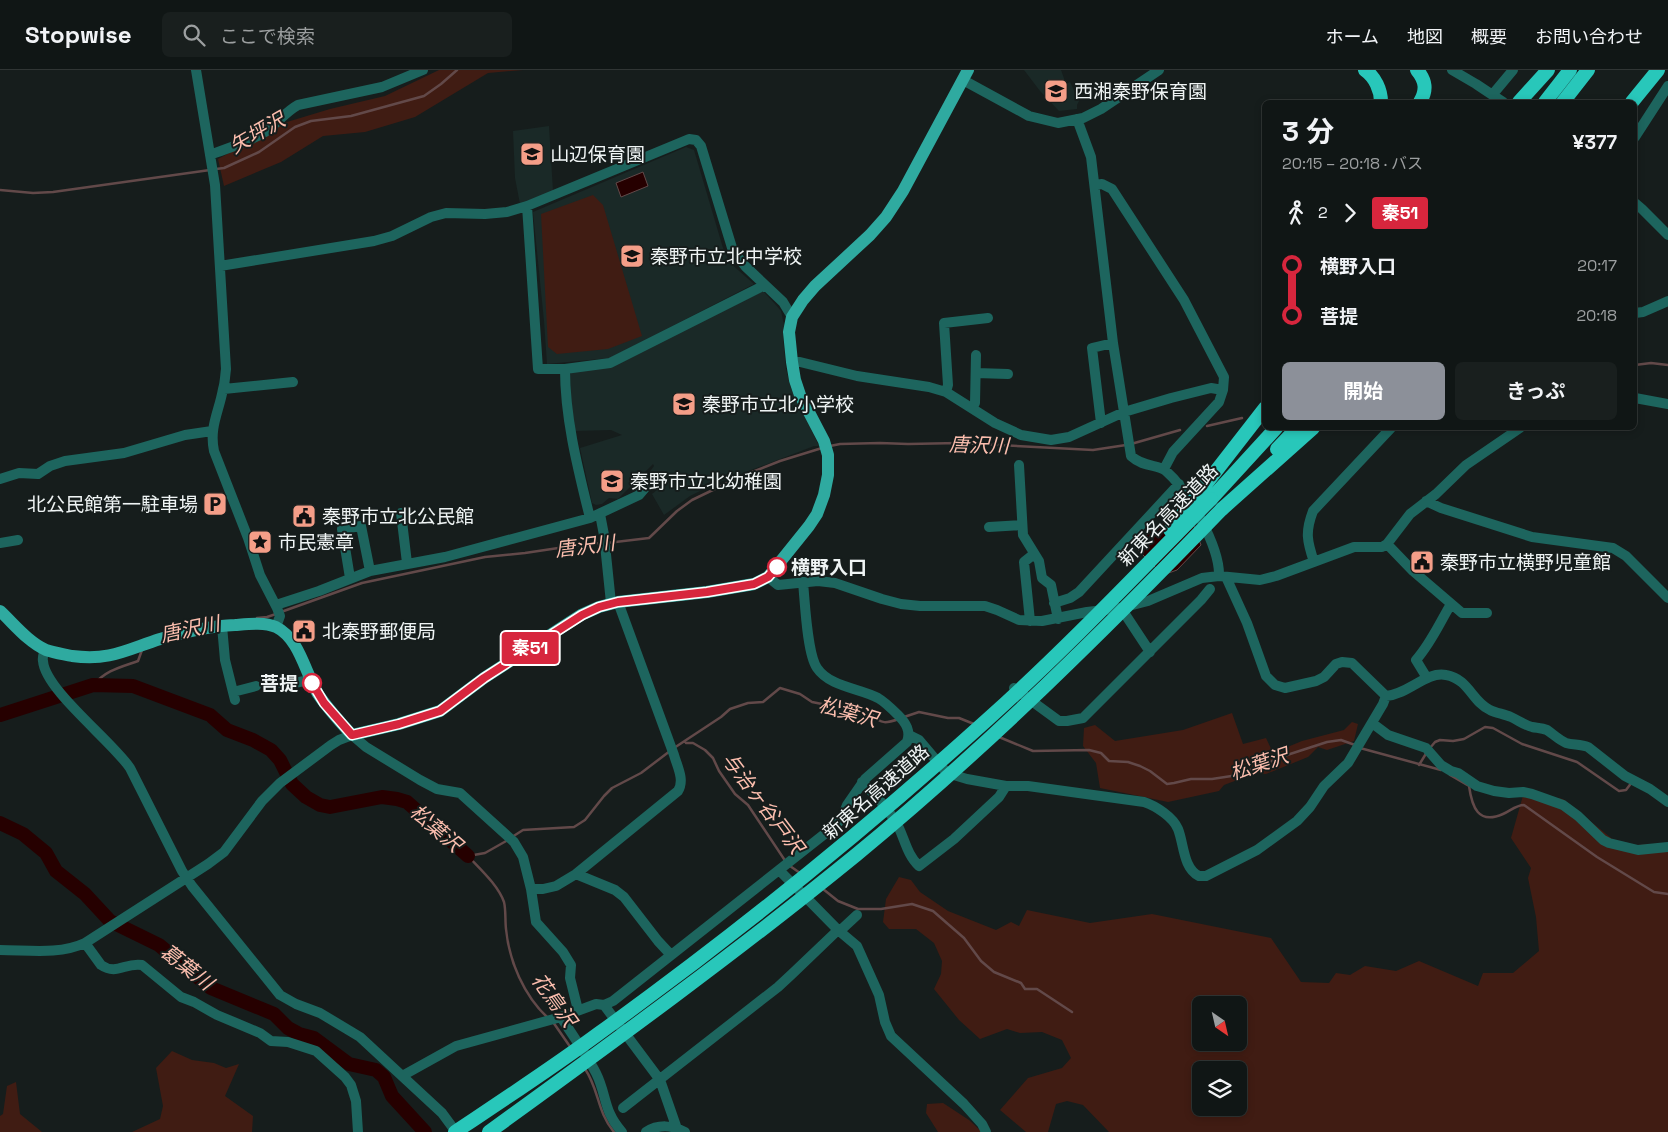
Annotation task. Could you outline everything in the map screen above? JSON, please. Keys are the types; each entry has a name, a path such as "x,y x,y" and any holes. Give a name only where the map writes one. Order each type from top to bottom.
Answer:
{"highway":[{"path":"1364,70 1372,76 1377,84 1381,100"},
{"path":"1417,70 1426,84 1421,100"},
{"path":"1521,100 1548,70"},
{"path":"1547,100 1570,70"},
{"path":"1566,100 1588,70"},
{"path":"1634,100 1658,70"},
{"path":"1207,494 1262,412"},
{"name":"新東名高速道路","path":"455,1132 598,1034 775,900 847,842 990,717 1052,659 1128,583 1207,494 1274,430"},
{"name":"新東名高速道路","path":"489,1132 613,1043 784,913 858,853 927,793 1062,670 1143,591 1295,430"},
{"path":"1222,509 1311,430"}],"main road":[{"path":"0,610 26,635 45,649 59,654 88,658 102,657 129,650 192,631 222,626 264,624 277,614 286,634 294,644 310,680 324,703 352,735 399,724 440,711 484,678 582,615 615,602 707,592 754,584 768,577 817,514 824,495 828,475 828,455 824,441 800,395 792,362 789,332 792,317 815,286 870,235 886,217 903,191 966,75"}],"street":[{"path":"196,70 218,205 226,370 224,389 212,431 214,451 248,538 260,575 277,614 319,591 370,571 445,556 590,518 639,495 650,482"},
{"path":"210,155 267,131 289,110 298,105 382,87 424,70"},
{"path":"966,75 1029,116 1058,123 1077,120 1101,109 1159,70"},
{"path":"1452,70 1500,100"},
{"path":"1493,94 1513,70"},
{"path":"1637,134 1668,86"},
{"path":"1077,120 1091,158 1103,272 1132,456 1138,463 1164,469 1179,484 1190,500 1210,538 1223,577 1247,623 1266,676 1276,685 1285,688 1316,681 1324,677 1336,664 1342,662 1352,663 1386,696"},
{"path":"220,266 374,241 392,236 431,217 446,213 485,214 507,212 527,206 689,139 696,140 701,146 733,251 783,302 792,317"},
{"path":"1095,184 1102,184 1112,189 1184,300 1224,377 1219,402 1173,452 1164,469"},
{"path":"1637,205 1668,235"},
{"path":"527,206 538,370 565,369 610,363 765,285"},
{"path":"1637,313 1668,301"},
{"path":"946,392 948,385 944,323 988,318"},
{"path":"1101,422 1092,348 1113,343"},
{"path":"972,408 975,403 976,355"},
{"path":"792,362 800,362 857,376 929,387 946,392 995,424 1021,435 1051,440 1069,437 1124,412 1171,398 1211,388 1222,390"},
{"path":"565,369 565,390 569,421 590,518"},
{"path":"976,373 1008,374"},
{"path":"224,389 293,382"},
{"path":"1637,398 1668,404"},
{"path":"1314,562 1307,541 1308,524 1313,510 1388,430"},
{"path":"768,577 778,585 818,581 834,583 882,599 920,606 985,606 1019,620 1030,621 1058,619 1087,612 1121,608 1148,601 1202,578 1223,577 1260,580 1276,576 1354,547 1382,547 1387,544 1410,514 1466,465 1517,430"},
{"path":"0,479 19,474 38,474 50,466 65,461 124,453 185,435 212,431"},
{"path":"1019,466 1023,535 1038,561 1042,578 1051,586 1058,619"},
{"path":"1054,603 1070,598 1080,592 1179,484"},
{"path":"1426,501 1441,508 1532,537 1613,548 1626,556 1668,598"},
{"path":"401,513 407,563"},
{"path":"531,889 556,886 576,874 678,791 682,783 672,751 615,602 600,514"},
{"path":"988,527 1022,525"},
{"path":"350,578 342,529 361,526 370,571"},
{"path":"0,543 18,540"},
{"path":"1387,544 1414,571 1462,613 1487,613"},
{"path":"1030,621 1024,562 1034,554"},
{"path":"803,582 811,654 823,676 880,699 902,720 909,735 919,740 947,772 967,779 1006,786 1028,786 1151,804 1170,819 1178,829 1188,863 1195,874 1199,876 1206,876 1257,850 1297,821 1310,807 1324,786 1348,763 1386,696"},
{"path":"1014,688 1059,720 1067,721 1083,718 1210,589"},
{"path":"1427,678 1416,660 1427,648 1451,604"},
{"path":"1121,608 1150,652"},
{"path":"222,626 225,660 234,696 256,686"},
{"path":"45,649 42,659 53,683 101,737 123,758 130,768 174,857 187,878 280,995 296,1004 320,1013 360,1037 442,1113 455,1132"},
{"path":"1386,696 1412,688 1427,678 1440,674 1447,675 1468,686 1490,711 1508,716 1531,727 1545,729 1566,742 1588,747 1604,762 1668,802"},
{"path":"283,685 310,680"},
{"path":"1372,723 1388,735 1428,750 1441,765 1450,771 1458,773 1477,786 1509,793 1523,792 1563,805 1578,816 1603,840 1609,843 1638,850 1668,847"},
{"path":"0,950 60,950 74,948 85,943 224,852 262,801 284,780 331,745 352,735 366,747 420,780 437,789 460,793 514,842 523,856 536,922 563,952 571,965 570,978 578,1010"},
{"path":"402,1076 456,1046 554,1019 596,1004 613,1001 836,825 842,818 847,805 862,782 874,769 907,742 909,735"},
{"path":"862,782 889,812 900,830 910,854 919,866 954,839 999,797 1006,786"},
{"path":"781,868 838,930 857,946 879,995 885,1022 891,1036 964,1104 982,1124 986,1132"},
{"path":"576,874 615,890 624,897 671,955"},
{"path":"623,1108 792,974 838,930 843,928 857,915"},
{"path":"85,943 104,968 112,970 135,964 142,965 181,997 217,1015 260,1032 271,1041 288,1042 316,1051 345,1076 351,1085 356,1101 358,1132"},
{"path":"604,1004 660,1080 681,1129 652,1128 646,1132"},
{"path":"554,1019 596,1074 607,1110 614,1123 622,1132"}],"shaded area":[{"path":"439,70 523,70 488,73 415,117 365,132 323,136 281,162 224,186 218,159 287,122 330,109 385,96"},
{"name":"西湘秦野保育園","path":"1024,70 1061,70 1066,84 1070,82 1079,101 1077,109 1059,111"},
{"name":"山辺保育園","path":"549,126 553,191 520,204 515,178 513,131"},
{"name":"秦野市立北中学校","path":"686,147 694,150 723,248 730,263 754,284 610,358 547,364 533,212"},
{"path":"643,172 648,186 621,197 616,183"},
{"path":"593,195 603,205 642,336 608,349 557,354 548,347 541,214"},
{"name":"秦野市立北小学校","path":"764,292 781,311 784,325 783,338 786,369 791,388 819,446 814,446 712,485 690,496 664,515 652,494 657,490 648,474 654,466 653,464 618,499 609,498 602,504 596,505 592,503 580,448 622,435 611,430 575,431 569,376 572,371 612,366"},
{"path":"1180,504 1189,513 1201,545 1177,570 1163,575 1136,548 1150,530 1154,533"},
{"path":"1232,713 1243,744 1266,738 1273,753 1302,741 1344,730 1352,722 1358,724 1354,741 1327,750 1318,747 1308,757 1266,774 1248,773 1240,779 1224,785 1219,791 1168,802 1100,788 1096,763 1083,746 1084,728 1095,725 1115,741 1183,730"},
{"path":"1524,792 1563,799 1621,846 1668,843 1668,1132 1109,1132 1083,1105 1067,1101 1056,1104 1048,1132 1026,1132 1000,1110 1028,1078 1062,1068 1071,1058 1062,1040 1042,1032 1020,1033 1007,1029 980,1039 959,1020 934,989 941,974 942,961 934,943 916,929 889,929 883,922 886,899 899,877 911,880 920,892 948,911 996,930 1011,922 1019,926 1027,910 1090,923 1152,914 1271,938 1301,982 1329,983 1336,973 1350,975 1365,966 1396,971 1419,961 1478,986 1483,973 1513,973 1539,951 1536,917 1528,878 1531,868 1511,838"},
{"path":"172,1051 192,1060 214,1063 226,1068 239,1064 225,1096 253,1116 252,1132 132,1132 160,1119 163,1106 156,1068"},
{"path":"16,1082 20,1114 42,1132 0,1132 0,1116 3,1114 7,1086"},
{"path":"943,1103 969,1120 982,1132 938,1132 926,1113 927,1104"}],"waterway":[{"name":"矢坪沢","path":"216,169 224,168 259,152 295,127 311,121 351,116 424,96 457,70"},
{"name":"矢坪沢","path":"0,190 33,193 53,192 210,170"},
{"name":"唐沢川","path":"1637,365 1651,363 1668,365"},
{"name":"唐沢川","path":"1207,426 1242,418"},
{"name":"唐沢川","path":"1131,444 1180,430"},
{"name":"唐沢川","path":"830,446 880,443 959,443 1093,450 1126,445"},
{"name":"唐沢川","path":"607,543 649,538 677,511 692,500 742,476 780,461 822,448"},
{"name":"唐沢川","path":"281,612 362,583 485,557 602,543"},
{"name":"唐沢川","path":"257,618 276,614"},
{"name":"唐沢川","path":"93,685 108,673 138,661 142,650"},
{"name":"松葉沢","path":"0,715 93,685 133,686 210,715 227,730 253,740 271,750 280,760 292,784 306,797 320,805 330,807 382,797 407,802 468,856"},
{"name":"松葉沢","path":"674,748 730,709 748,703 763,702 780,688 800,694 812,702 872,714 881,721 888,722 899,719"},
{"name":"松葉沢","path":"904,717 919,712 948,718 959,718 974,724"},
{"path":"1430,748 1435,742 1440,740 1453,741 1464,739 1485,727 1493,728 1522,744 1577,762 1619,791 1626,790 1632,782"},
{"name":"松葉沢","path":"999,737 1033,751 1089,750 1101,753 1109,761 1128,762 1140,766 1167,784 1191,779 1212,779 1238,775 1287,755 1327,742 1341,740 1355,745"},
{"name":"与治ヶ谷戸沢","path":"686,743 693,743 705,750 713,758 719,771 735,794 748,805 786,862"},
{"name":"松葉沢","path":"1360,748 1441,770"},
{"name":"松葉沢","path":"512,837 523,830 574,827 585,820 612,788 641,773 670,751"},
{"path":"1419,765 1427,752"},
{"name":"松葉沢","path":"1450,775 1469,786 1474,807 1482,816 1494,817 1524,805 1597,857 1654,892 1668,894"},
{"name":"葛葉川","path":"0,823 23,834 46,853 56,871 85,894 110,921 159,945 211,988 274,1014 288,1028 299,1034 314,1038 349,1064 376,1070 384,1077 392,1096 425,1132"},
{"name":"松葉沢","path":"468,856 485,853 508,840"},
{"name":"花鳥沢","path":"468,856 498,889 505,905 508,941 514,965 525,989 548,1018"},
{"name":"与治ヶ谷戸沢","path":"790,866 800,873"},
{"name":"与治ヶ谷戸沢","path":"823,889 838,901 858,909 881,909 912,904 933,911 964,938 981,961 994,972 1021,983 1025,989 1037,989 1072,1012"},
{"name":"花鳥沢","path":"553,1022 571,1048"},
{"name":"花鳥沢","path":"585,1069 593,1084 604,1117 614,1132"}],"bus line":[{"name":"秦51","path":"312,683 324,703 352,735 366,733 429,716 446,708 484,678 582,615 599,607 611,603 707,592 754,584 768,577 777,567"}],"place":[{"name":"西湘秦野保育園","path":"1056,91"},
{"name":"山辺保育園","path":"532,154"},
{"name":"秦野市立北中学校","path":"632,256"},
{"name":"秦野市立北小学校","path":"684,404"},
{"name":"秦野市立北幼稚園","path":"612,481"},
{"name":"北公民館第一駐車場","path":"215,504"},
{"name":"秦野市立北公民館","path":"304,516"},
{"name":"市民憲章","path":"260,542"},
{"name":"秦野市立横野児童館","path":"1422,562"},
{"name":"横野入口","path":"777,567"},
{"name":"北秦野郵便局","path":"304,631"},
{"name":"菩提","path":"312,683"}]}
